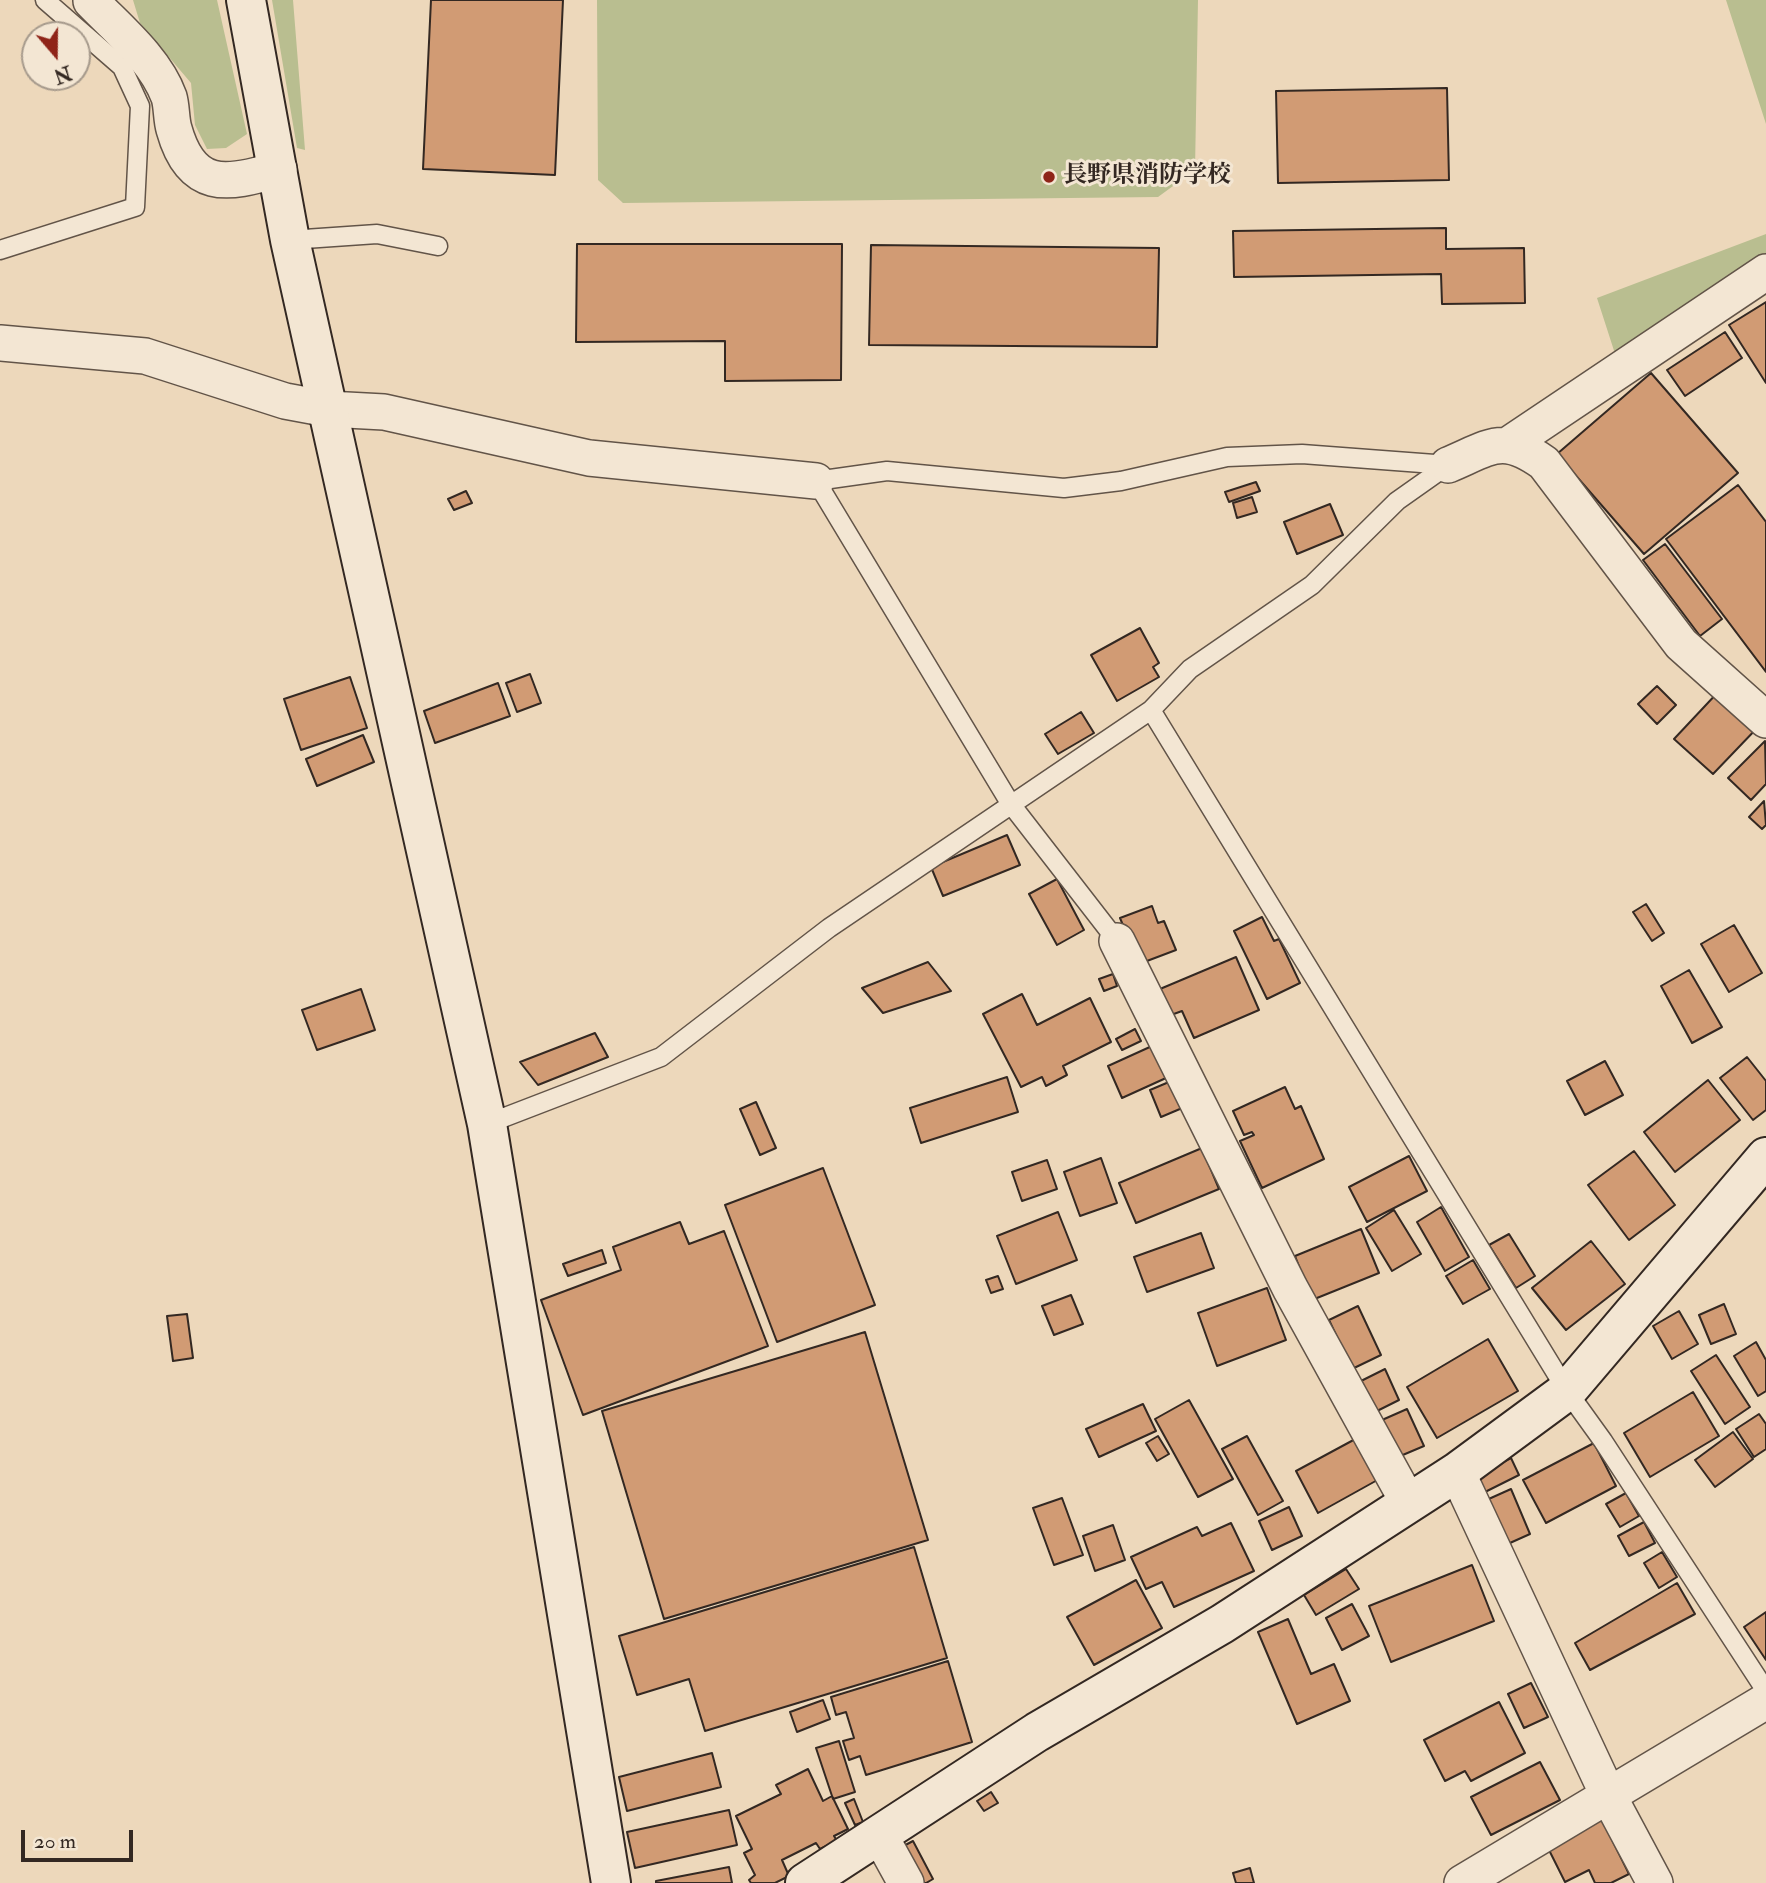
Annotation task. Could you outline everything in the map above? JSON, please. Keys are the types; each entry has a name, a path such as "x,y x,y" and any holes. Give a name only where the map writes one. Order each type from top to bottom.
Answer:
{"street":[{"path":"246,0 290,240 487,1124 611,1883"},
{"path":"90,1 150,63 169,97 173,127 186,162 204,177 248,179 279,169"},
{"path":"1508,445 1766,272"},
{"path":"0,343 145,356 285,401 328,409 384,412 589,458 816,481"},
{"path":"1448,464 1499,443 1523,448 1544,463 1681,644 1766,720"},
{"path":"1117,941 1290,1288 1408,1502"},
{"path":"805,1883 1037,1732 1222,1623 1457,1472 1567,1391 1761,1175"},
{"path":"1457,1472 1608,1795 1655,1883"},
{"path":"1462,1883 1766,1701"},
{"path":"879,1834 906,1883"}],"lane":[{"path":"0,250 135,207 140,106 122,67 46,0"},
{"path":"290,240 377,234 438,246"},
{"path":"1117,941 1010,803 816,481 887,471 1064,488 1121,481 1227,457 1302,454 1448,464"},
{"path":"487,1124 660,1057 829,928 1151,710 1190,669 1312,585 1397,501 1448,464"},
{"path":"1151,710 1567,1391 1611,1453 1766,1691"}],"green space":[{"path":"133,0 217,0 247,134 226,148 207,149 195,125 191,83 140,23"},
{"path":"272,0 293,0 305,150 297,148"},
{"path":"597,0 1198,0 1195,170 1158,197 623,203 598,180"},
{"path":"1726,0 1766,0 1766,124"},
{"path":"1766,234 1766,262 1618,363 1597,298"}],"building":[{"path":"431,0 563,0 555,175 423,169"},
{"path":"1447,88 1449,180 1278,183 1276,91"},
{"path":"1446,228 1446,249 1524,248 1525,303 1442,304 1441,274 1234,277 1233,231"},
{"path":"577,244 842,244 841,380 725,381 725,341 576,342"},
{"path":"871,245 1159,248 1157,347 869,345"},
{"path":"1766,302 1766,383 1729,325"},
{"path":"1725,332 1742,358 1685,396 1667,370"},
{"path":"1651,373 1738,473 1644,554 1557,454"},
{"path":"1256,482 1260,491 1229,502 1225,492"},
{"path":"1738,485 1766,522 1766,672 1666,539"},
{"path":"466,491 472,503 454,510 448,499"},
{"path":"1252,497 1257,512 1237,518 1233,503"},
{"path":"1330,504 1343,535 1297,554 1284,522"},
{"path":"1665,544 1722,619 1700,636 1643,560"},
{"path":"1140,628 1159,663 1153,667 1159,677 1117,701 1091,655"},
{"path":"530,674 541,703 517,712 506,683"},
{"path":"350,677 367,728 301,750 284,699"},
{"path":"498,683 510,716 435,743 424,711"},
{"path":"1657,686 1676,705 1657,724 1638,704"},
{"path":"1720,690 1759,726 1713,774 1674,739"},
{"path":"1081,712 1094,733 1058,754 1045,734"},
{"path":"363,735 374,762 317,786 306,759"},
{"path":"1765,741 1766,784 1751,800 1728,778"},
{"path":"1764,801 1766,825 1762,829 1749,817"},
{"path":"1007,835 1020,865 943,896 931,867"},
{"path":"1057,879 1084,930 1057,945 1029,894"},
{"path":"1646,904 1664,933 1652,941 1633,912"},
{"path":"1152,906 1158,923 1164,921 1176,950 1139,964 1120,918"},
{"path":"1262,917 1274,941 1279,939 1300,983 1267,999 1234,931"},
{"path":"1734,925 1762,973 1729,992 1701,944"},
{"path":"1236,957 1259,1010 1194,1038 1182,1011 1171,1015 1160,989"},
{"path":"928,962 951,991 883,1013 862,988"},
{"path":"1689,970 1722,1027 1692,1043 1661,986"},
{"path":"1113,974 1117,986 1104,991 1099,979"},
{"path":"361,989 375,1030 317,1050 302,1010"},
{"path":"1022,994 1037,1025 1090,998 1111,1042 1063,1066 1067,1075 1046,1086 1042,1077 1021,1087 983,1014"},
{"path":"1135,1029 1141,1041 1122,1050 1116,1039"},
{"path":"595,1033 608,1057 538,1085 520,1062"},
{"path":"1152,1046 1166,1078 1122,1098 1108,1066"},
{"path":"1747,1057 1766,1081 1766,1110 1753,1120 1720,1078"},
{"path":"1605,1061 1623,1095 1585,1115 1567,1081"},
{"path":"1007,1077 1018,1112 921,1143 910,1108"},
{"path":"1176,1079 1187,1106 1161,1117 1150,1090"},
{"path":"1708,1080 1740,1120 1675,1172 1644,1132"},
{"path":"1285,1087 1295,1109 1301,1106 1324,1159 1262,1188 1240,1141 1254,1135 1252,1132 1244,1135 1233,1111"},
{"path":"756,1102 776,1148 760,1155 740,1109"},
{"path":"1202,1148 1219,1189 1136,1223 1119,1183"},
{"path":"1634,1151 1675,1205 1629,1240 1588,1185"},
{"path":"1409,1156 1427,1191 1367,1222 1349,1187"},
{"path":"1101,1158 1117,1203 1080,1216 1064,1172"},
{"path":"1047,1160 1057,1189 1022,1201 1012,1172"},
{"path":"823,1168 875,1305 777,1342 725,1205"},
{"path":"1441,1207 1469,1257 1445,1271 1417,1222"},
{"path":"1394,1210 1421,1254 1392,1271 1366,1228"},
{"path":"1058,1212 1077,1260 1016,1284 997,1236"},
{"path":"680,1222 689,1244 724,1231 768,1346 583,1415 541,1300 621,1270 613,1247"},
{"path":"1361,1229 1379,1273 1312,1300 1295,1256"},
{"path":"1201,1233 1214,1268 1147,1292 1134,1257"},
{"path":"1509,1234 1535,1276 1516,1288 1489,1245"},
{"path":"1591,1241 1625,1284 1566,1330 1532,1288"},
{"path":"602,1250 606,1263 568,1276 563,1264"},
{"path":"1473,1260 1490,1289 1463,1304 1446,1276"},
{"path":"998,1276 1003,1289 991,1293 986,1280"},
{"path":"1267,1288 1286,1340 1217,1366 1198,1313"},
{"path":"1071,1295 1083,1324 1054,1335 1042,1306"},
{"path":"1724,1304 1736,1334 1711,1344 1699,1315"},
{"path":"1358,1306 1381,1355 1352,1369 1329,1320"},
{"path":"1679,1311 1698,1344 1672,1359 1653,1326"},
{"path":"187,1314 193,1358 173,1361 167,1316"},
{"path":"865,1332 928,1540 664,1619 602,1411"},
{"path":"1488,1339 1518,1391 1437,1438 1407,1387"},
{"path":"1756,1342 1766,1360 1766,1391 1758,1396 1734,1356"},
{"path":"1716,1355 1750,1407 1725,1424 1691,1371"},
{"path":"1385,1369 1399,1400 1375,1412 1361,1381"},
{"path":"1693,1392 1719,1436 1650,1477 1624,1433"},
{"path":"1189,1400 1233,1479 1198,1497 1155,1419"},
{"path":"1143,1404 1156,1431 1099,1457 1086,1429"},
{"path":"1407,1409 1424,1446 1398,1457 1382,1420"},
{"path":"1759,1414 1766,1424 1766,1449 1754,1457 1736,1429"},
{"path":"1733,1432 1753,1459 1715,1487 1695,1460"},
{"path":"1158,1436 1169,1454 1157,1461 1146,1443"},
{"path":"1247,1436 1283,1501 1258,1515 1222,1449"},
{"path":"1359,1437 1381,1478 1318,1513 1296,1471"},
{"path":"1594,1443 1616,1486 1546,1523 1523,1480"},
{"path":"1511,1458 1519,1475 1485,1492 1477,1476"},
{"path":"1511,1489 1530,1534 1501,1547 1482,1502"},
{"path":"1626,1493 1639,1516 1620,1527 1606,1504"},
{"path":"1062,1498 1083,1555 1054,1565 1033,1508"},
{"path":"1289,1507 1302,1536 1272,1550 1259,1521"},
{"path":"1644,1522 1655,1543 1629,1556 1618,1536"},
{"path":"1231,1523 1254,1571 1174,1607 1162,1582 1146,1589 1131,1557 1197,1527 1202,1536"},
{"path":"1113,1525 1125,1560 1095,1571 1083,1536"},
{"path":"914,1547 947,1658 705,1731 689,1679 637,1695 619,1636"},
{"path":"1662,1552 1677,1577 1659,1588 1644,1563"},
{"path":"1472,1565 1494,1621 1391,1662 1369,1606"},
{"path":"1346,1569 1359,1589 1316,1615 1304,1595"},
{"path":"1136,1580 1162,1628 1094,1665 1067,1617"},
{"path":"1677,1583 1695,1614 1590,1670 1575,1643"},
{"path":"1352,1604 1369,1636 1342,1650 1326,1618"},
{"path":"1766,1612 1766,1660 1744,1627"},
{"path":"1288,1619 1311,1674 1334,1664 1350,1701 1297,1724 1258,1632"},
{"path":"948,1661 972,1742 866,1775 860,1756 849,1760 843,1741 854,1738 846,1712 836,1715 831,1697"},
{"path":"1531,1683 1548,1717 1524,1728 1508,1694"},
{"path":"823,1700 830,1719 797,1732 790,1712"},
{"path":"1499,1702 1525,1753 1471,1781 1465,1771 1445,1781 1424,1740"},
{"path":"839,1741 855,1792 833,1799 816,1748"},
{"path":"712,1753 721,1787 627,1811 619,1777"},
{"path":"1540,1762 1560,1800 1491,1835 1471,1797"},
{"path":"808,1769 823,1801 832,1796 848,1829 834,1836 837,1841 820,1849 816,1843 782,1860 789,1876 775,1883 751,1883 749,1880 755,1875 744,1853 752,1849 736,1816 781,1794 776,1785"},
{"path":"991,1792 998,1803 984,1811 977,1801"},
{"path":"854,1799 863,1822 855,1825 845,1803"},
{"path":"729,1810 737,1845 635,1868 627,1832"},
{"path":"1599,1813 1629,1874 1611,1883 1595,1883 1589,1870 1565,1882 1544,1840"},
{"path":"913,1841 933,1879 926,1883 914,1883 896,1850"},
{"path":"729,1867 732,1883 656,1883 656,1881"},
{"path":"1250,1868 1254,1883 1236,1883 1233,1873"}],"place":[{"name":"長野県消防学校","path":"1049,177"}]}
